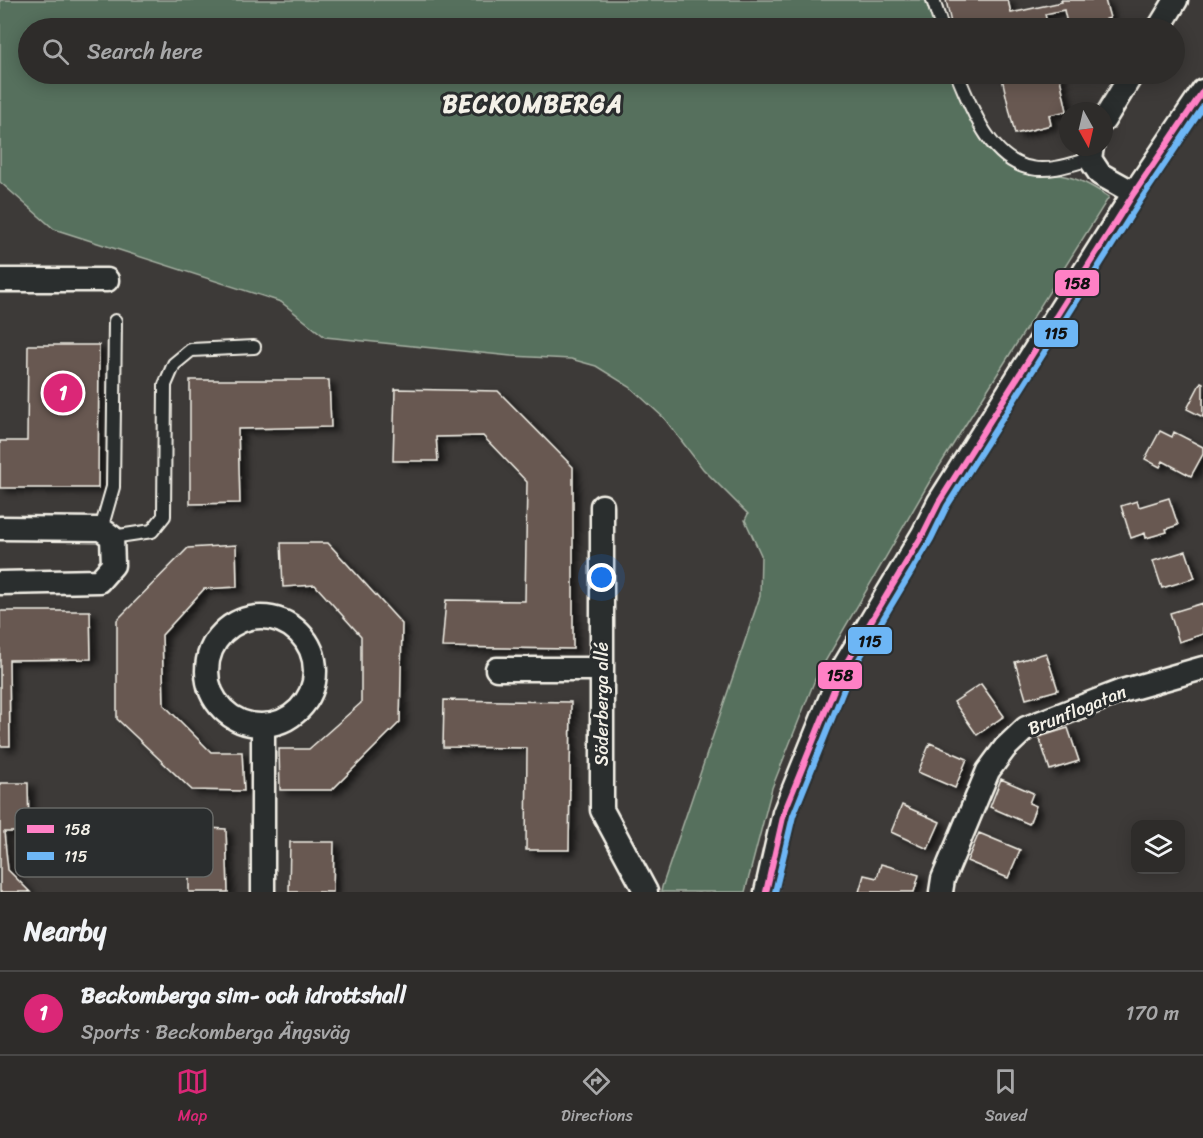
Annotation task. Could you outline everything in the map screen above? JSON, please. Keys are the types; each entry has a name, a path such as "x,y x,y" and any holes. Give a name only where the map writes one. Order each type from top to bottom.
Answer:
{"street":[{"path":"1165,18 1176,0"},
{"path":"1113,105 1126,84"},
{"path":"766,892 784,813 842,670 923,534 939,502 1134,193 1203,91"},
{"path":"1092,156 1100,174 1134,193"},
{"path":"0,280 106,280"},
{"name":"Söderberga allé","path":"602,506 602,810 646,892"},
{"path":"0,528 107,533 113,565 99,581 0,583"},
{"path":"256,618 273,619 289,625 302,636 311,651 315,668 314,685 307,701 295,714 280,722 263,726 245,723 228,715 216,701 208,684 207,666 212,648 217,641 223,633 238,623 256,618"},
{"name":"Brunflogatan","path":"941,892 943,879 988,771 1005,748 1026,728 1122,690 1203,668"},
{"path":"496,669 602,669"},
{"path":"263,726 263,892"}],"lane":[{"path":"933,0 939,18"},
{"path":"961,84 983,131 1013,163 1032,169 1060,167 1084,156"},
{"path":"115,321 113,487 107,533 152,531 164,516 165,385 174,364 191,350 254,347"}],"green space":[{"path":"0,0 927,0 932,18 18,18 18,84 954,84 969,116 987,145 1009,166 1026,174 1073,178 1109,197 930,481 816,677 772,788 745,892 661,892 760,596 761,555 745,520 748,514 703,469 664,418 630,387 596,366 571,359 511,356 325,337 281,302 54,229 0,182"}],"building":[{"path":"946,0 1008,0 1011,13 1062,2 1061,0 1105,0 1110,18 1066,18 1064,10 1045,14 1046,18 950,18"},
{"path":"1003,84 1061,84 1065,102 1059,102 1059,113 1049,115 1051,125 1015,134"},
{"path":"28,345 99,345 98,488 0,488 0,441 27,441"},
{"path":"190,380 329,380 331,427 238,429 240,503 190,504"},
{"path":"1201,382 1203,383 1203,417 1187,409"},
{"path":"395,389 498,391 573,467 573,649 442,647 446,600 525,601 527,482 483,436 436,437 438,461 393,461"},
{"path":"1160,431 1172,437 1174,432 1203,447 1203,454 1191,476 1163,461 1160,467 1145,459"},
{"path":"1169,498 1178,525 1166,529 1167,532 1146,538 1145,533 1131,538 1121,506 1137,501 1139,507"},
{"path":"281,543 328,543 402,624 400,722 332,790 280,790 279,749 309,749 361,703 361,636 315,585 283,587"},
{"path":"236,545 237,587 204,589 162,635 164,705 211,752 242,752 244,791 192,790 117,719 117,620 188,548"},
{"path":"1186,551 1195,578 1162,588 1153,561"},
{"path":"1203,603 1203,634 1179,642 1170,613"},
{"path":"0,611 90,611 91,659 9,660 10,746 0,746"},
{"path":"1046,653 1058,690 1026,699 1015,662"},
{"path":"981,684 1004,716 977,735 954,702"},
{"path":"444,700 571,702 569,850 526,850 527,748 443,747"},
{"path":"1068,728 1079,761 1050,770 1039,737"},
{"path":"930,743 967,759 955,788 918,772"},
{"path":"1001,779 1033,793 1029,803 1036,806 1029,824 990,807"},
{"path":"0,783 28,783 29,808 15,808 15,832 4,832 8,870 30,892 0,892"},
{"path":"902,805 940,822 928,849 891,832"},
{"path":"213,828 226,829 228,892 189,892 189,877 213,877"},
{"path":"979,833 1020,850 1008,878 967,861"},
{"path":"290,842 334,842 333,892 289,892"},
{"path":"881,864 919,875 914,892 859,892 864,875 877,878"}],"transit line":[{"name":"158","path":"766,892 784,813 842,670 923,534 939,502 1134,193 1203,91"},
{"name":"115","path":"775,892 793,816 850,674 931,539 947,506 1142,198 1203,107"}],"place":[{"name":"Beckomberga sim- och idrottshall","path":"63,393"}],"district":[{"name":"BECKOMBERGA","path":"533,104"}]}
